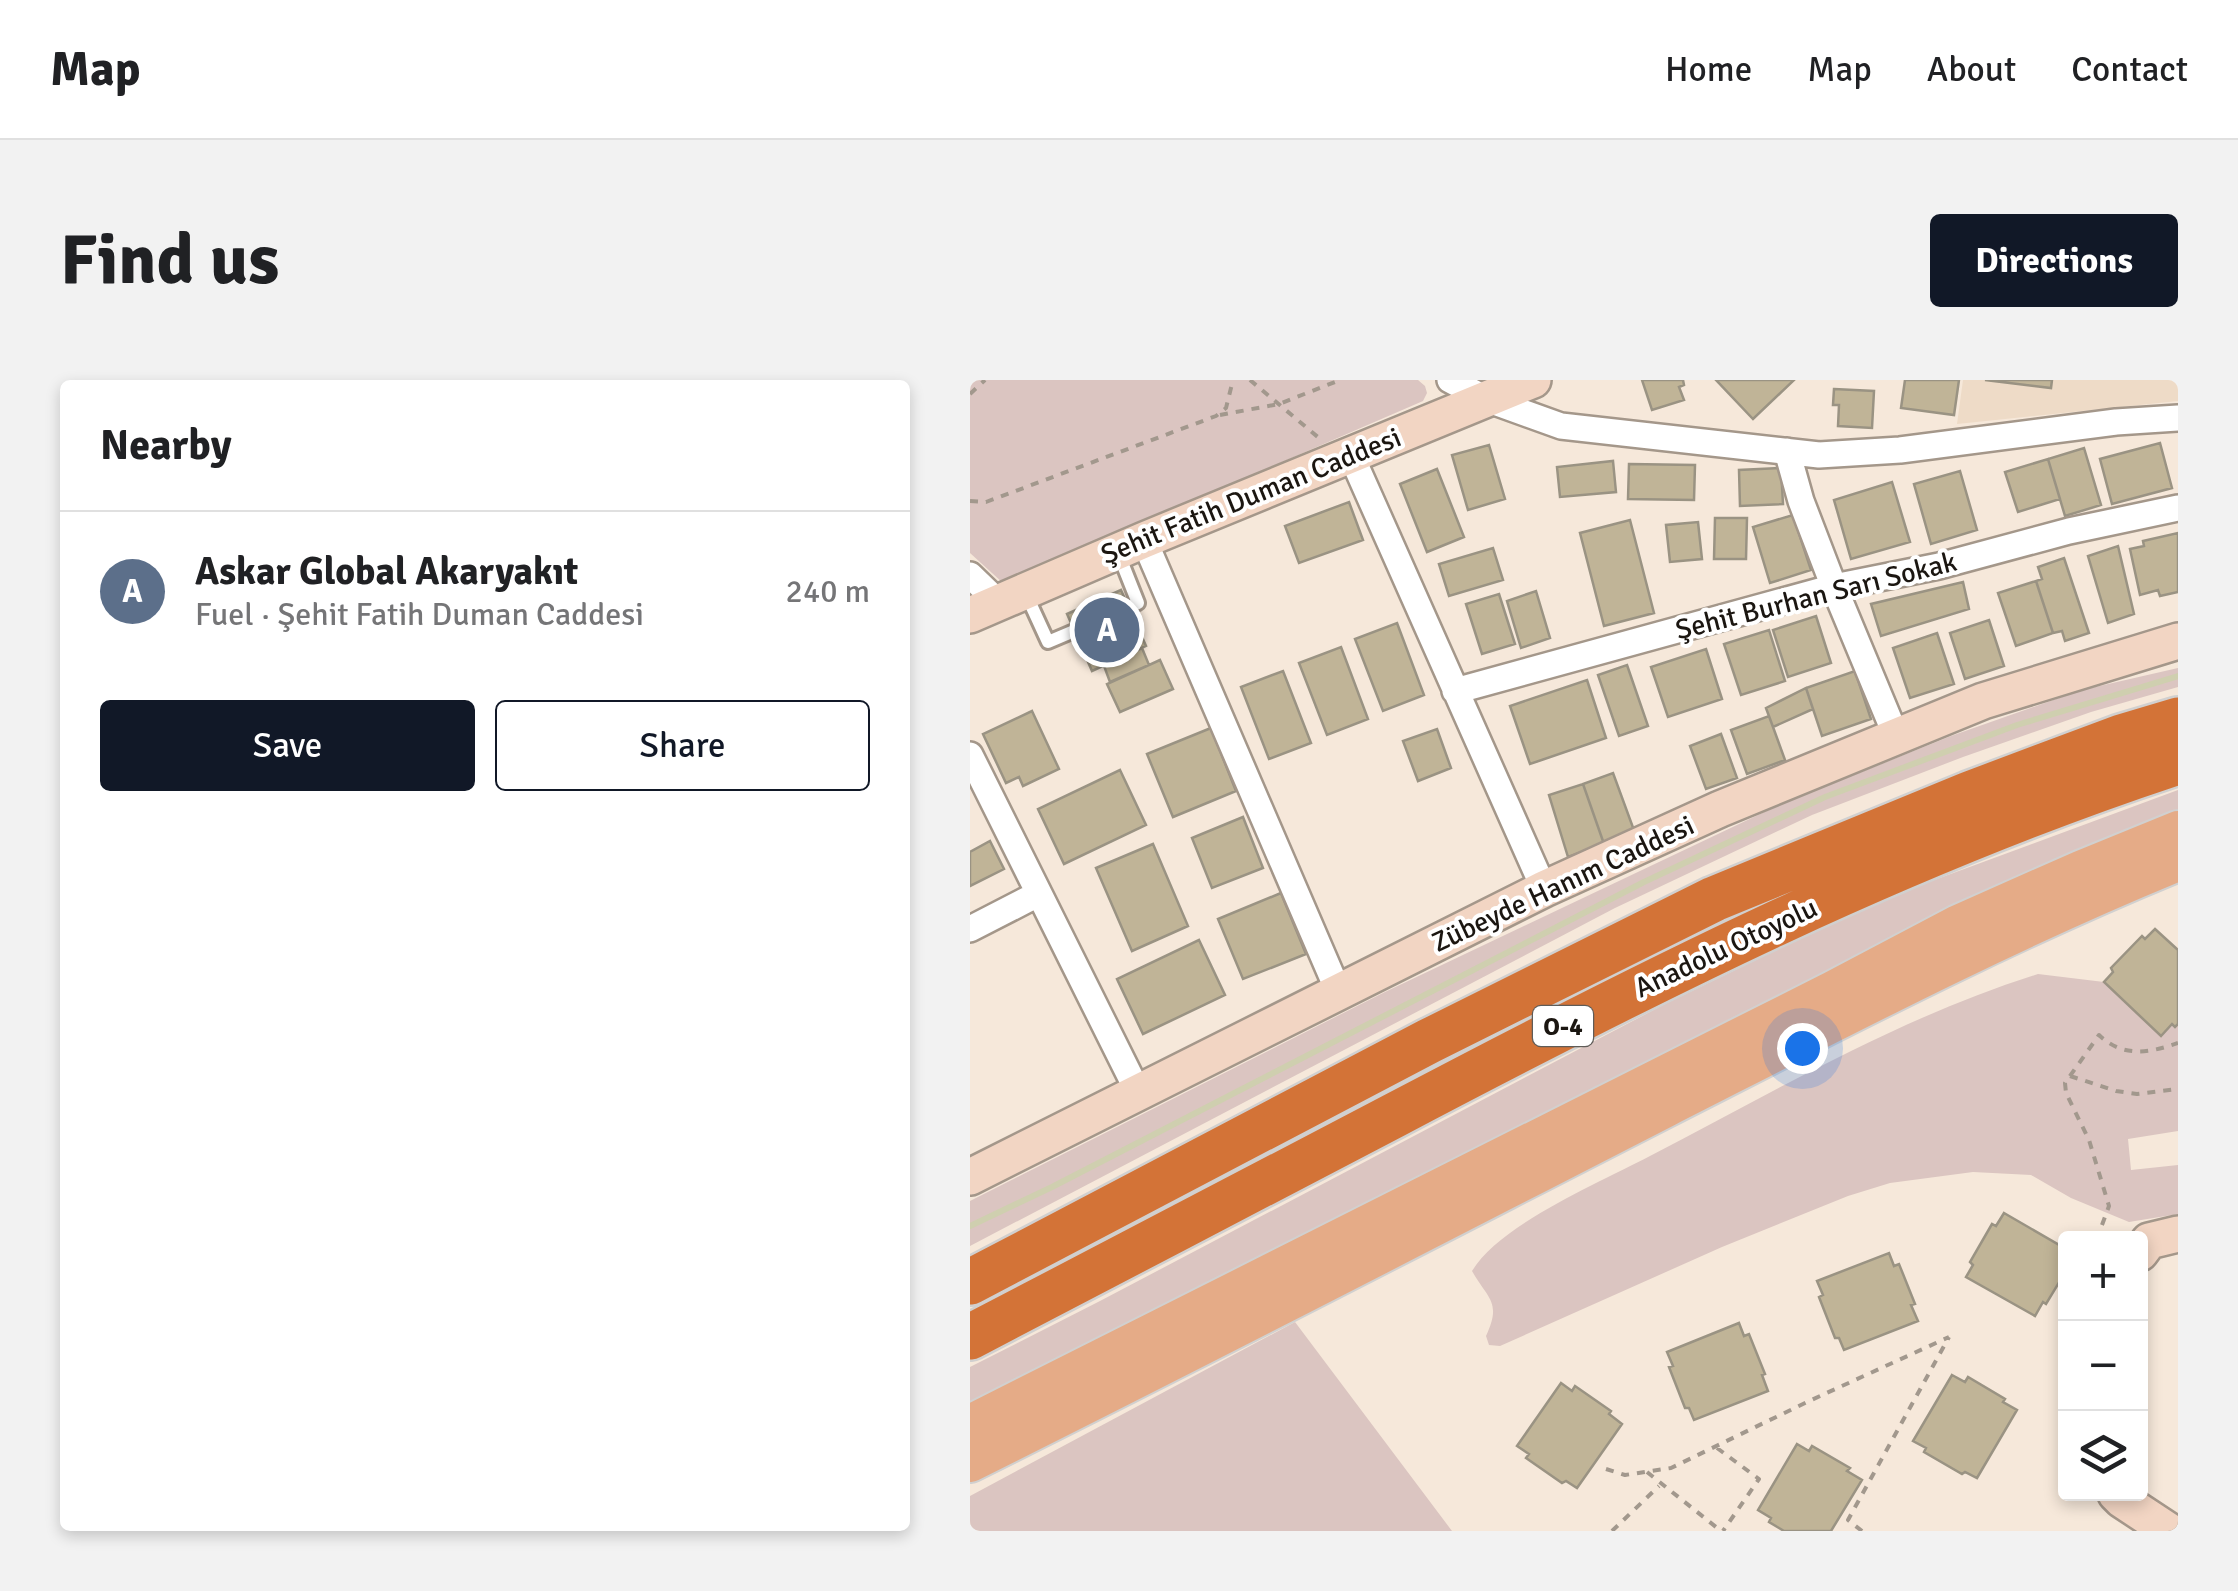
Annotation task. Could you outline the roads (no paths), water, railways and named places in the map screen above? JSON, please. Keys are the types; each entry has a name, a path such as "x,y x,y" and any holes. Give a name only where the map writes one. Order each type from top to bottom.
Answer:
{"highway":[{"name":"Anadolu Otoyolu","path":"970,1282 1446,1033 1714,899 1968,794 2178,720"},
{"name":"Anadolu Otoyolu","path":"970,1336 1704,957 1978,834 2178,762"}],"main road":[{"path":"970,1424 1958,924 2178,830"},
{"path":"970,1462 1912,982 2086,900 2178,862"}],"street":[{"path":"1450,380 1486,399 1561,426 1818,454 1900,450 2116,422 2178,418"},
{"name":"Şehit Fatih Duman Caddesi","path":"998,603 1530,381"},
{"path":"1787,451 1834,588 1896,736"},
{"path":"1347,457 1544,889"},
{"name":"Şehit Burhan Sarı Sokak","path":"1456,691 1834,588 2178,508"},
{"path":"1130,546 1339,993"},
{"path":"970,575 998,603 970,628"},
{"name":"Zübeyde Hanım Caddesi","path":"970,1176 1544,889 1720,809 1983,701 2178,641"},
{"path":"970,755 1138,1092"},
{"path":"970,929 1038,894"},
{"path":"2148,1241 2178,1234"},
{"path":"2124,1501 2169,1531"}],"lane":[{"path":"1129,607 1138,603 1130,546"},
{"path":"998,603 1048,642 1074,631"}],"waterway":[{"path":"970,1226 1644,882 1825,797 2017,725 2178,676"}],"place":[{"name":"Askar Global Akaryakıt","path":"1107,630"}]}
